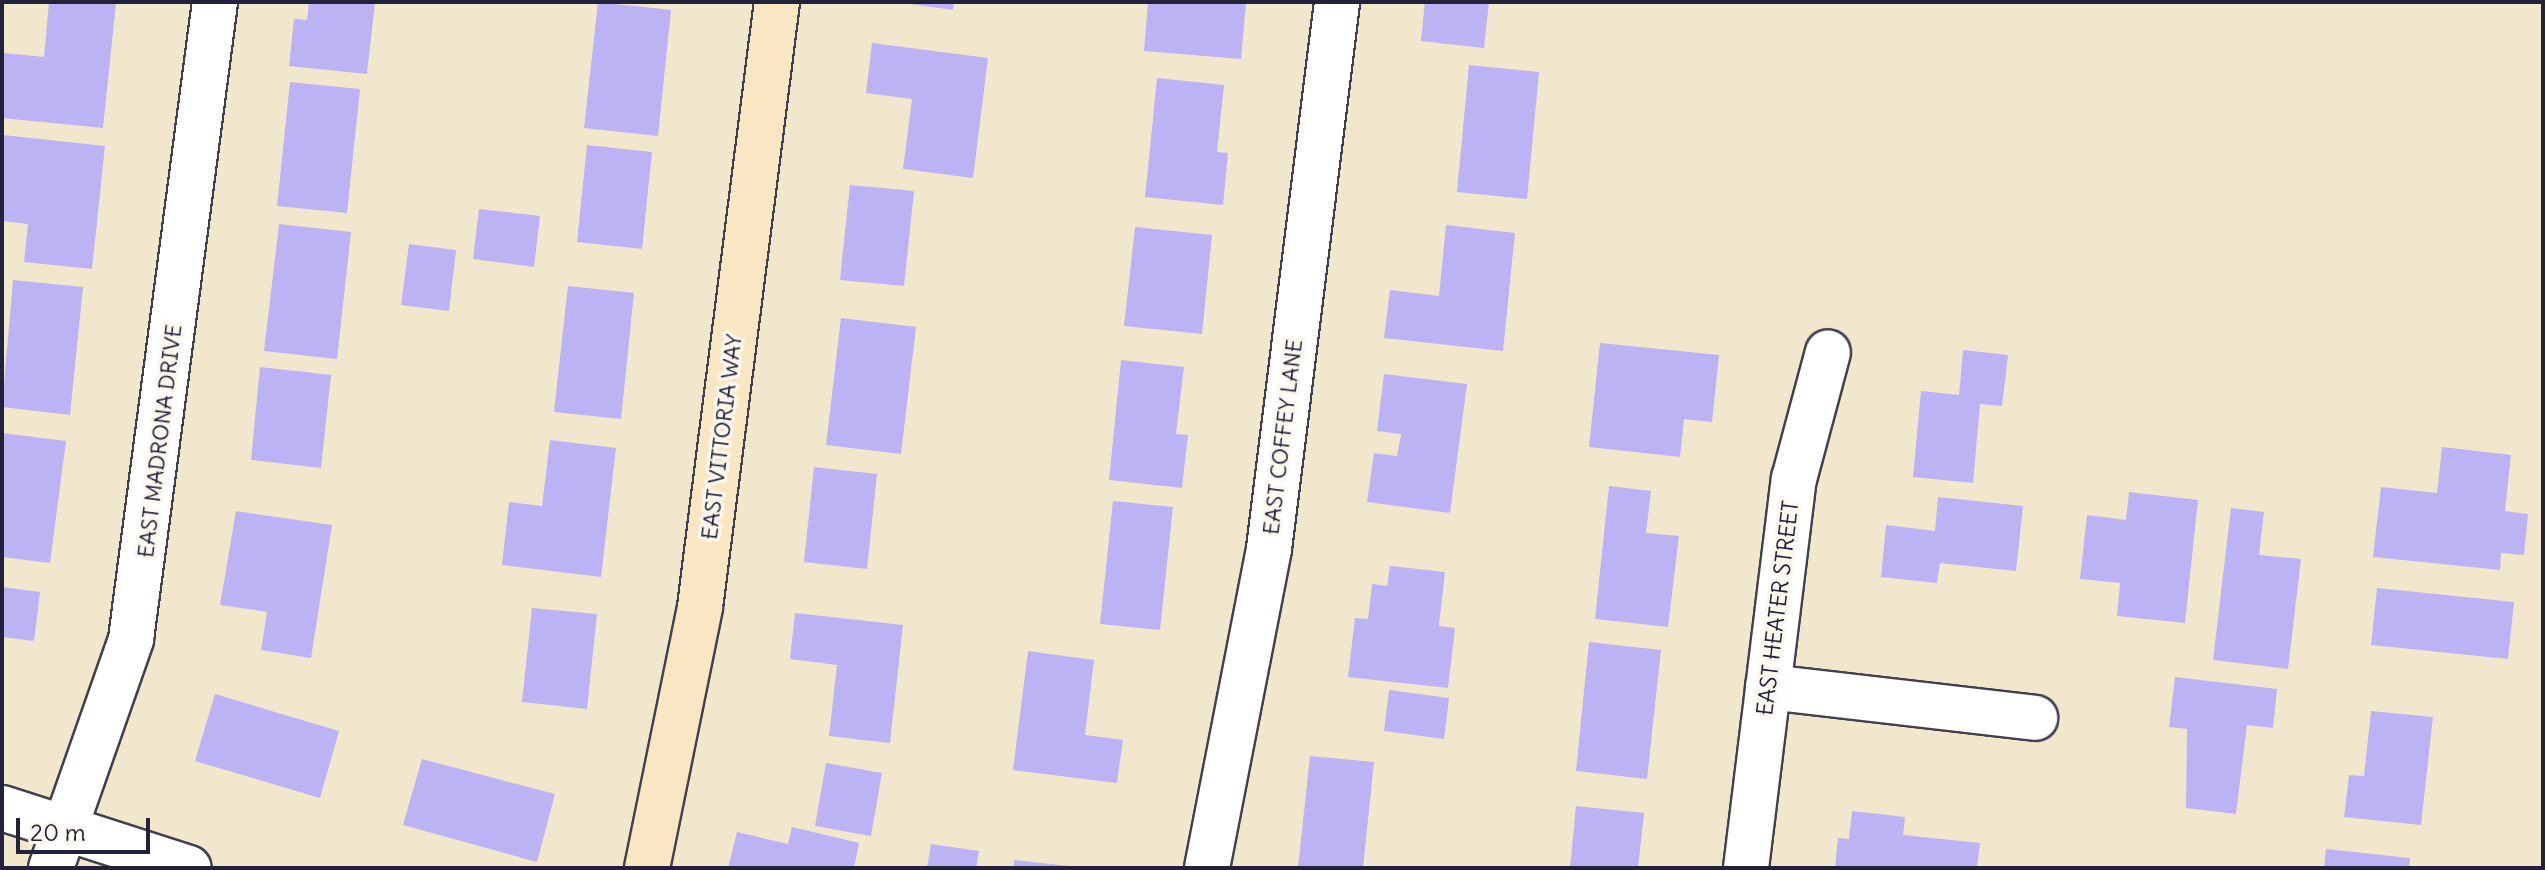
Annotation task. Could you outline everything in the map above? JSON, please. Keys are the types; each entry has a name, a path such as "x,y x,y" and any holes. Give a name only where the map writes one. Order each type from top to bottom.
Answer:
{"street":[{"name":"EAST MADRONA DRIVE","path":"51,868 68,829 137,608 215,2"},
{"name":"EAST VITTORIA WAY","path":"647,868 700,607 777,2"},
{"name":"EAST COFFEY LANE","path":"1207,868 1269,549 1337,2"},
{"name":"EAST HEATER STREET","path":"1746,868 1794,479 1828,352"},
{"path":"1768,687 2035,718"},
{"path":"2,808 189,868"}],"building":[{"path":"49,2 116,3 103,128 2,118 4,53 44,57"},
{"path":"309,2 375,2 367,74 289,66 294,19 307,20"},
{"path":"598,2 671,10 658,136 584,128"},
{"path":"896,2 954,2 953,10"},
{"path":"1148,2 1246,2 1241,59 1144,51"},
{"path":"1425,2 1489,2 1484,48 1421,41"},
{"path":"872,43 988,58 973,178 903,169 912,99 866,93"},
{"path":"1469,65 1539,72 1527,199 1457,192"},
{"path":"1157,78 1224,85 1217,152 1228,153 1223,205 1145,197"},
{"path":"290,82 360,89 347,213 277,206"},
{"path":"3,135 105,146 92,269 24,262 28,224 2,221"},
{"path":"587,145 652,152 642,249 577,242"},
{"path":"850,185 914,191 904,286 840,280"},
{"path":"479,209 540,216 534,267 473,259"},
{"path":"279,224 351,232 337,359 264,351"},
{"path":"1446,225 1515,233 1503,351 1384,338 1390,290 1439,296"},
{"path":"1135,227 1212,235 1202,334 1124,326"},
{"path":"409,244 456,250 449,311 401,305"},
{"path":"13,280 83,287 70,415 2,407"},
{"path":"568,286 634,293 621,419 554,412"},
{"path":"841,318 916,327 901,454 826,445"},
{"path":"1600,343 1719,355 1712,422 1684,419 1680,457 1589,447"},
{"path":"1963,350 2008,355 2002,406 1980,404 1973,483 1913,477 1921,391 1959,395"},
{"path":"1121,360 1184,367 1176,434 1188,435 1182,488 1109,480"},
{"path":"260,367 331,375 321,468 251,460"},
{"path":"1384,374 1467,384 1450,513 1367,502 1374,453 1397,456 1401,434 1377,431"},
{"path":"2,433 66,441 50,563 2,557"},
{"path":"550,440 616,448 601,577 502,565 509,502 542,506"},
{"path":"2442,447 2511,455 2505,511 2528,514 2524,555 2501,553 2500,570 2373,557 2381,487 2437,493"},
{"path":"814,467 877,474 867,569 804,562"},
{"path":"1609,486 1651,491 1646,533 1679,536 1668,627 1595,619"},
{"path":"2129,492 2198,500 2185,623 2117,616 2120,583 2080,579 2087,515 2126,520"},
{"path":"1938,497 2023,506 2016,571 1940,563 1937,583 1881,577 1886,525 1935,531"},
{"path":"1113,501 1173,507 1160,630 1100,624"},
{"path":"2231,508 2264,512 2259,555 2301,559 2288,669 2213,660"},
{"path":"236,511 332,525 311,658 261,650 267,612 220,605"},
{"path":"1390,566 1445,572 1439,626 1455,628 1448,688 1348,677 1355,618 1368,619 1372,584 1387,586"},
{"path":"2,587 40,592 34,641 2,637"},
{"path":"2377,588 2514,602 2508,659 2371,645"},
{"path":"532,608 597,614 587,709 522,702"},
{"path":"795,613 903,625 890,743 829,736 837,665 790,659"},
{"path":"1589,642 1661,650 1647,779 1576,771"},
{"path":"1028,651 1094,660 1085,735 1123,740 1117,783 1013,770"},
{"path":"2175,677 2277,689 2273,728 2247,725 2236,814 2186,808 2187,729 2169,727"},
{"path":"1389,690 1449,698 1444,739 1384,731"},
{"path":"215,694 339,731 320,798 195,761"},
{"path":"2371,711 2433,717 2421,825 2344,817 2349,775 2364,776"},
{"path":"1310,756 1374,762 1363,868 1298,868"},
{"path":"422,759 555,794 537,862 403,825"},
{"path":"826,763 882,773 871,836 815,826"},
{"path":"1576,806 1644,813 1638,868 1570,868"},
{"path":"1852,811 1905,817 1903,835 1980,843 1977,868 1835,868 1838,838 1849,839"},
{"path":"792,827 859,843 854,868 728,868 737,832 788,844"},
{"path":"931,844 979,851 976,868 927,868"},
{"path":"2326,849 2410,858 2409,868 2324,868"},
{"path":"1014,860 1070,866 1070,868 1014,868"}]}
